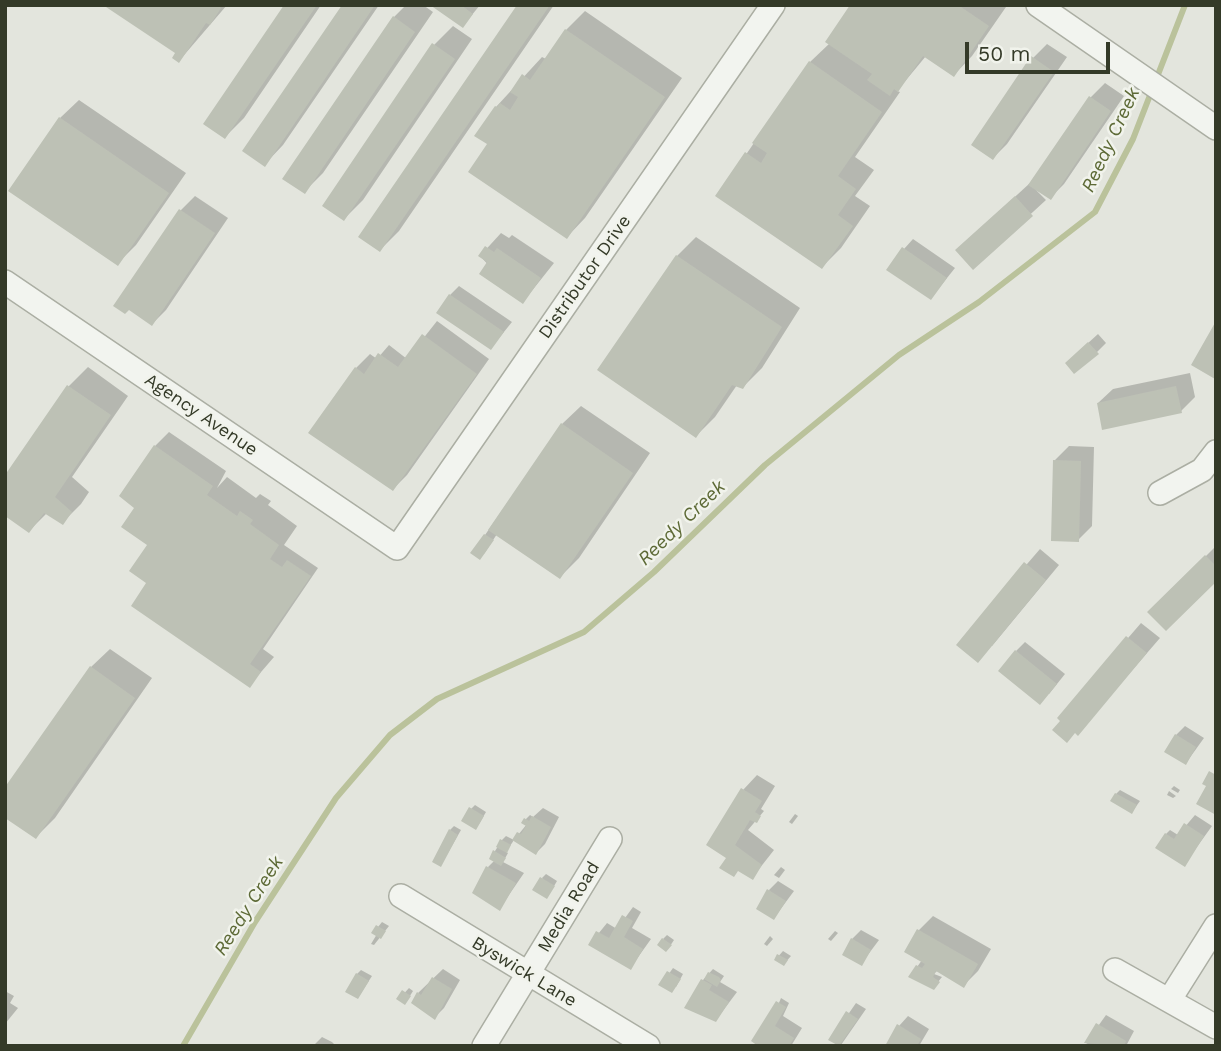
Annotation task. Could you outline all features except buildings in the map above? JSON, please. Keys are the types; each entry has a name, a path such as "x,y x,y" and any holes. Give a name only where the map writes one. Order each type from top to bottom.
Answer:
{"street":[{"name":"Distributor Drive","path":"397,548 773,5"},
{"path":"1038,5 1216,128"},
{"name":"Agency Avenue","path":"5,282 397,548"},
{"path":"1160,493 1202,470 1216,453"},
{"name":"Media Road","path":"484,1046 610,839"},
{"name":"Byswick Lane","path":"401,896 648,1046"},
{"path":"1170,999 1216,926"},
{"path":"1115,970 1216,1027"}],"waterway":[{"name":"Reedy Creek","path":"183,1046 255,922 336,798 390,735 437,699 584,632 654,572 765,465 899,355 979,302 1095,212 1133,139 1185,5"}]}
